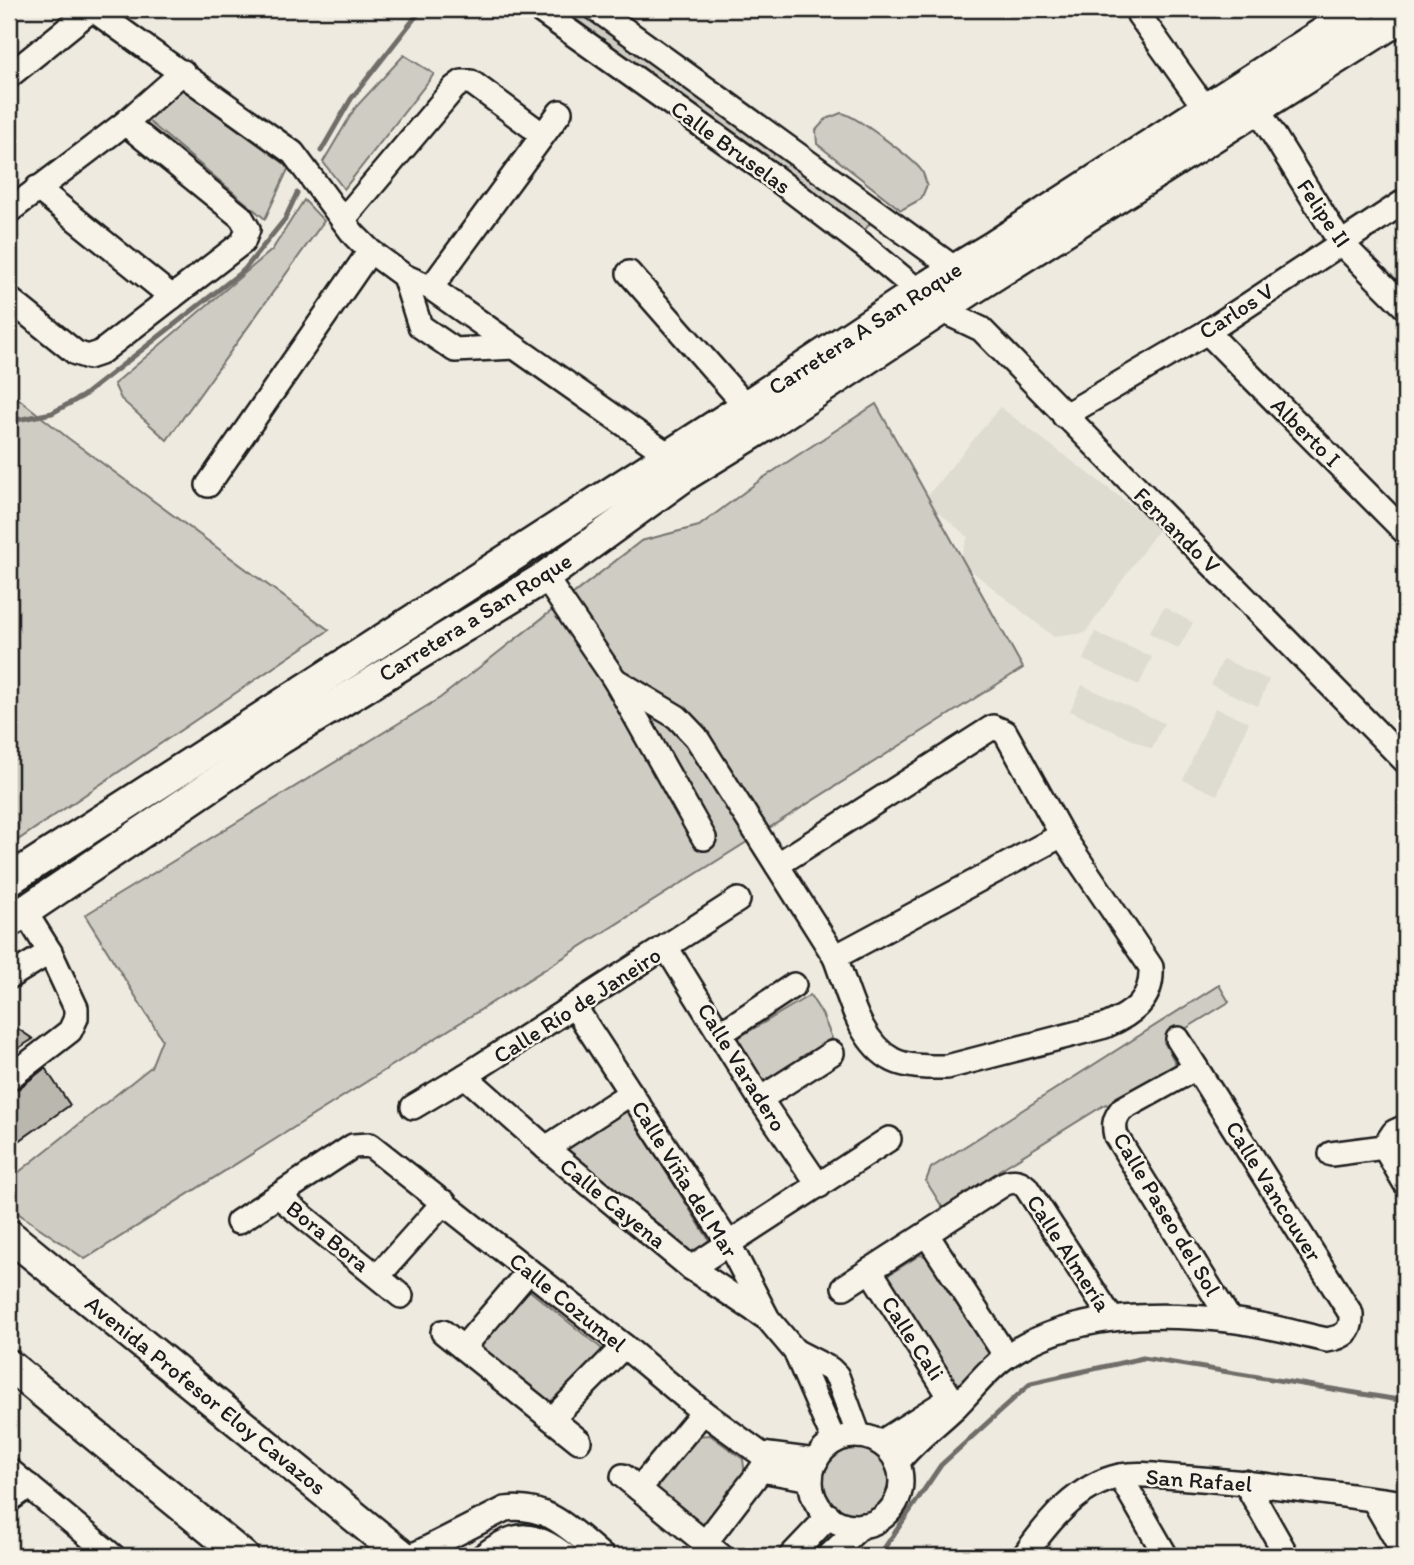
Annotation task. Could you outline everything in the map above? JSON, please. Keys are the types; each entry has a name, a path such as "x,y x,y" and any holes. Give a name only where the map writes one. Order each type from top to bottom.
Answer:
{"main road":[{"name":"Carretera A San Roque","path":"371,648 954,268 994,246 1360,9"},
{"name":"Carretera A San Roque","path":"941,310 1405,15"},
{"name":"Carretera a San Roque","path":"17,917 280,739 545,577 687,474 941,310"},
{"path":"465,586 524,571 545,577 544,570 549,558 579,524 586,509"},
{"name":"Carretera a San Roque","path":"9,880 371,648"},
{"name":"Avenida Profesor Eloy Cavazos","path":"9,1235 403,1556"},
{"path":"9,1365 243,1556"}],"street":[{"path":"9,76 92,9 293,153 370,251 404,276 431,288 667,454"},
{"name":"Calle Bruselas","path":"538,9 766,171 941,310"},
{"name":"Calle Bruselas","path":"596,9 954,268"},
{"path":"1139,15 1205,108"},
{"path":"9,212 125,123 183,72"},
{"path":"343,220 454,88 462,82 471,82 543,135"},
{"name":"Felipe II","path":"1257,108 1340,242 1405,307"},
{"path":"431,288 560,112"},
{"path":"9,299 76,353 88,357 100,353 243,242 248,229 241,217 125,123"},
{"path":"37,188 172,297"},
{"name":"Carlos V","path":"1064,416 1207,332 1405,201"},
{"path":"894,270 918,242"},
{"path":"208,485 370,251"},
{"path":"629,272 746,406"},
{"path":"404,276 420,326 455,350 514,347"},
{"name":"Fernando V","path":"941,310 981,329 1405,760"},
{"name":"Alberto I","path":"1207,332 1405,532"},
{"path":"545,577 615,680 704,838"},
{"path":"615,680 687,725 835,957 867,1035 877,1048 893,1060 910,1065 947,1067 1085,1032 1117,1021 1139,1006 1152,982 1151,967 1062,835 1005,732 993,727 777,865"},
{"path":"835,957 1062,835"},
{"name":"Calle Río de Janeiro","path":"413,1107 738,900"},
{"path":"16,1065 70,1031 76,1018 76,1008 50,952 17,917"},
{"name":"Calle Varadero","path":"666,947 760,1099 819,1186"},
{"path":"9,977 50,952"},
{"path":"720,1034 794,985"},
{"name":"Calle Viña del Mar","path":"574,1006 729,1244 768,1319 795,1351 834,1441"},
{"name":"Calle Vancouver","path":"1178,1040 1351,1314 1352,1324 1348,1332 1327,1340 1230,1320"},
{"path":"760,1099 832,1053"},
{"name":"Calle Paseo del Sol","path":"1196,1068 1122,1109 1116,1117 1114,1127 1116,1136 1230,1320"},
{"name":"Calle Cayena","path":"465,1076 546,1148 691,1268 768,1319"},
{"path":"546,1148 631,1093"},
{"path":"1331,1154 1384,1147 1394,1132 1405,1127"},
{"path":"691,1268 889,1139"},
{"name":"Bora Bora","path":"238,1222 353,1146 363,1144 377,1148"},
{"path":"1384,1147 1405,1183"},
{"name":"Calle Cozumel","path":"377,1148 624,1346 761,1462 814,1470"},
{"name":"Calle Almería","path":"927,1235 1008,1181 1022,1183 1112,1319"},
{"name":"Bora Bora","path":"278,1196 401,1296"},
{"name":"Bora Bora","path":"378,1276 444,1202"},
{"path":"844,1287 927,1235 1006,1356"},
{"name":"Calle Cali","path":"870,1270 959,1399"},
{"path":"463,1348 529,1271"},
{"path":"897,1463 911,1446 1006,1356 1054,1331 1112,1319 1146,1316 1230,1320"},
{"path":"443,1332 579,1441"},
{"path":"552,1419 624,1346"},
{"name":"Calle Viña del Mar","path":"795,1351 820,1362 837,1376 869,1440"},
{"path":"862,1525 839,1522 829,1516 816,1500 814,1470 827,1446 834,1441 869,1440 959,1399"},
{"path":"703,1412 631,1483 713,1550 761,1462"},
{"path":"829,1556 862,1525 879,1519 892,1507 900,1490 897,1463 887,1448 869,1440"},
{"path":"9,1470 113,1556"},
{"name":"San Rafael","path":"1036,1550 1065,1505 1093,1487 1120,1476 1148,1475 1245,1482 1405,1503"},
{"path":"1120,1476 1167,1556"},
{"path":"1245,1482 1287,1556"},
{"path":"9,1500 29,1486"},
{"path":"1373,1499 1405,1555"},
{"path":"412,1556 506,1509 531,1508 554,1517 602,1556"},
{"path":"791,1556 829,1516"},
{"path":"458,1533 484,1555 524,1536 547,1541 566,1556"}],"shaded area":[{"path":"562,9 582,9 871,222 864,231"},
{"path":"404,55 434,74 344,189 323,162 355,108"},
{"path":"181,88 289,167 265,219 147,120"},
{"path":"841,113 882,137 921,170 927,185 921,199 901,210 817,144 816,130 826,119"},
{"path":"304,200 324,221 167,440 121,399 114,384 272,250"},
{"path":"9,391 68,438 329,630 9,846"},
{"path":"876,404 1023,668 85,1259 9,1207 9,1180 151,1067 162,1039 85,915 440,698 641,541 699,526 763,478"},
{"path":"1000,407 1160,527 1085,633 1054,637 959,561 968,537 924,500"},
{"path":"1164,607 1193,623 1178,649 1149,633"},
{"path":"1095,632 1152,657 1139,685 1083,660"},
{"path":"1223,659 1269,680 1258,706 1211,685"},
{"path":"1082,685 1164,723 1152,749 1070,711"},
{"path":"1215,708 1249,722 1217,795 1183,780"},
{"path":"1219,985 1229,1002 1164,1042 1176,1064 1112,1109 1106,1104 998,1171 992,1182 944,1210 926,1181 931,1168"},
{"path":"810,995 832,1038 763,1084 728,1044"},
{"path":"620,1111 629,1113 709,1240 694,1254 683,1253 560,1152"},
{"path":"920,1255 926,1256 989,1354 988,1363 957,1390 885,1277"},
{"path":"530,1291 601,1348 603,1355 556,1411 478,1349 521,1293"},
{"path":"710,1435 743,1459 745,1476 703,1527 656,1495 655,1486 696,1436"},
{"path":"864,1448 877,1454 886,1463 890,1469 890,1497 882,1508 871,1516 850,1518 832,1508 824,1497 822,1476 832,1458 843,1450"}],"building":[{"path":"9,1023 33,1039 9,1054"},
{"path":"45,1068 70,1105 9,1148 9,1092 18,1089"}],"waterway":[{"path":"321,151 351,99 421,10"},
{"path":"9,419 52,413 83,396 244,270 285,219 297,193"},
{"path":"879,1556 941,1465 1031,1383 1143,1358 1405,1401"}]}
